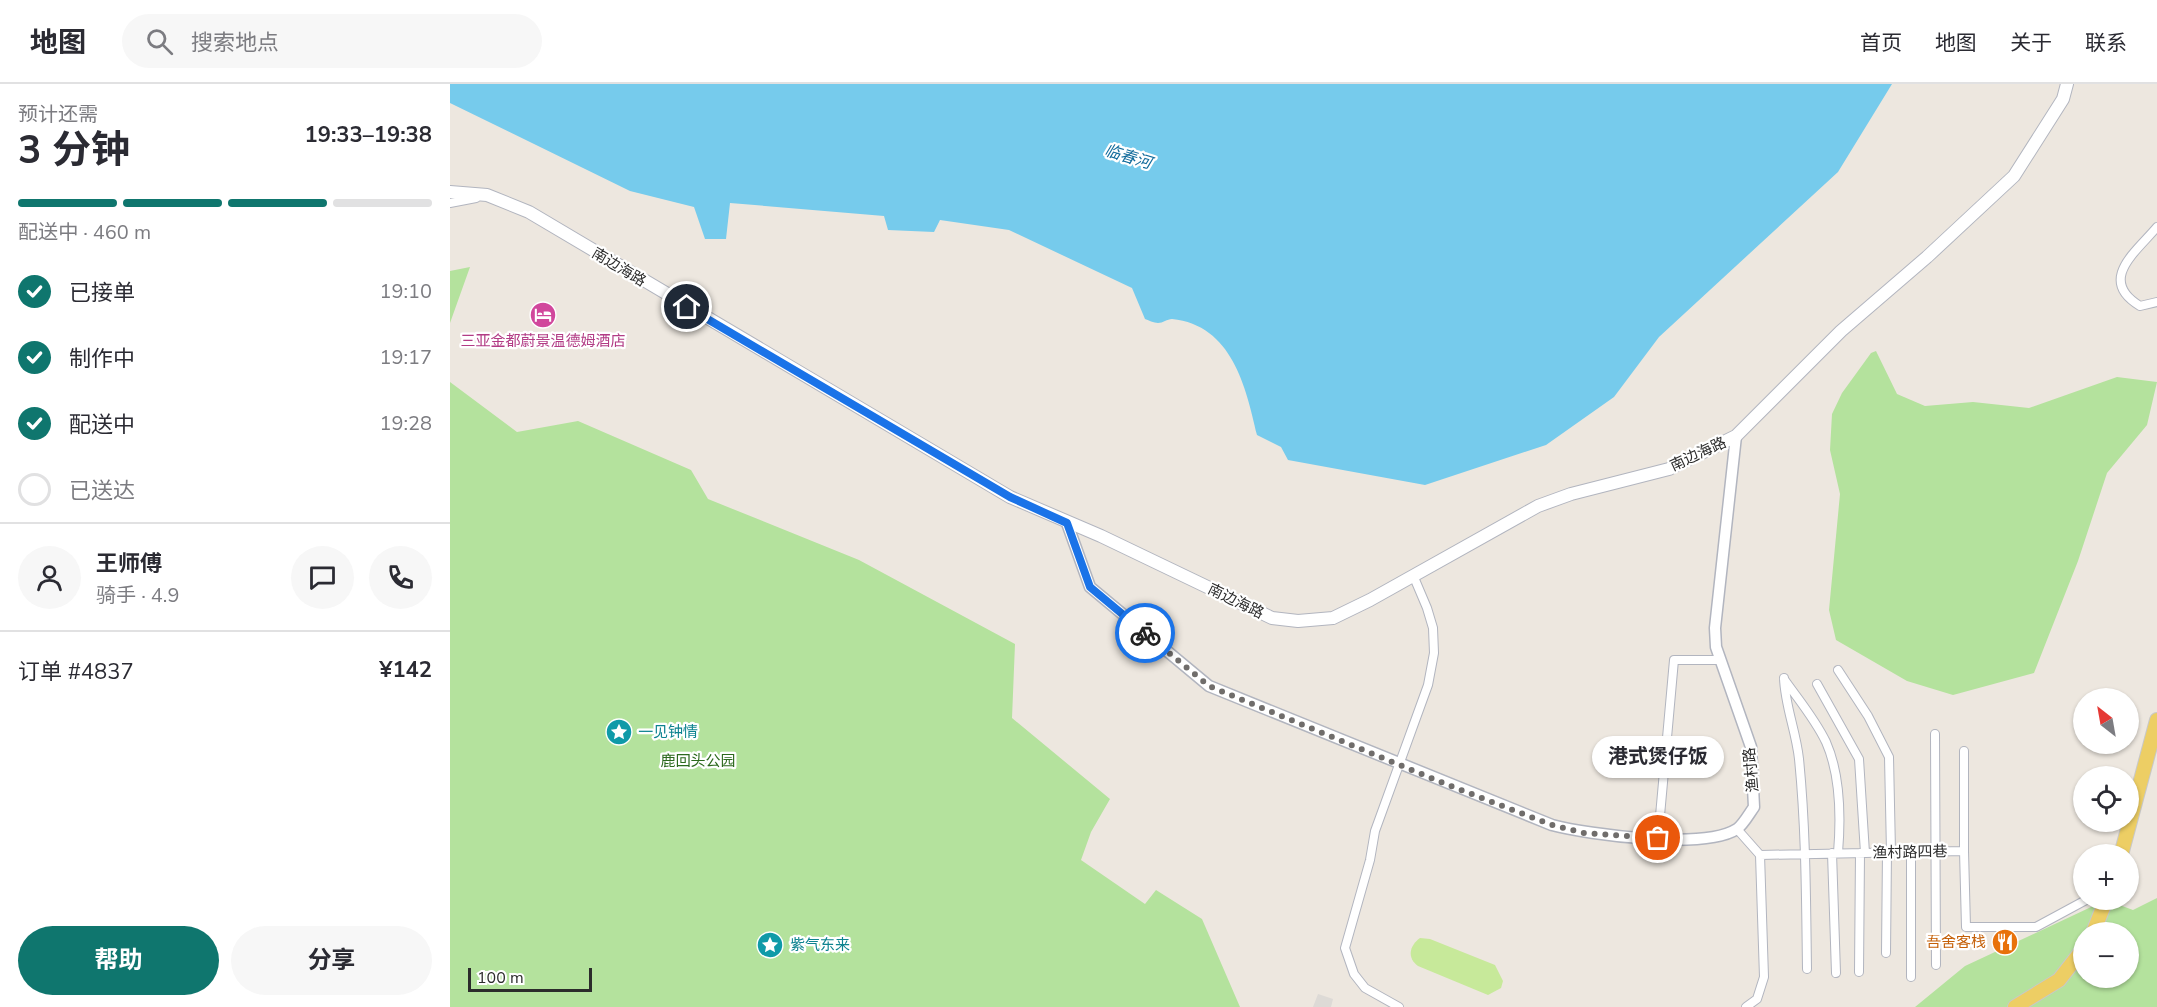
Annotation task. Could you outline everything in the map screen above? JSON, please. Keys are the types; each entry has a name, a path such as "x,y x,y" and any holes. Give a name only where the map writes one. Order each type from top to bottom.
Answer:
{"main road":[{"name":"南边海路","path":"450,192 487,195 529,212 1010,497 1101,537 1272,618 1298,621 1333,618 1538,506 1669,469 1736,436 1841,331 1928,257 2014,176 2063,99 2067,84"},
{"path":"2124,844 2157,720"},
{"path":"2015,1007 2059,980 2073,962"}],"street":[{"path":"450,203 487,195"},
{"path":"2157,228 2122,266 2121,284 2128,299 2140,306 2157,302"},
{"name":"渔村路","path":"1736,436 1715,628 1721,660 1751,747 1754,807 1737,829"},
{"path":"1067,523 1090,587 1209,686 1397,764 1562,828 1584,833 1708,839 1737,829 1760,855 1764,976 1757,999 1746,1007"},
{"path":"1398,1007 1365,988 1354,974 1345,948 1370,860 1375,831 1397,764 1428,685 1434,652 1433,628 1413,575"},
{"path":"1658,838 1674,660 1721,660"},
{"path":"1838,670 1868,716 1889,757 1886,953"},
{"path":"1807,969 1806,854 1799,755 1785,701 1784,678 1826,742 1833,766 1841,817 1835,853 1836,973"},
{"path":"1818,684 1859,759 1863,853 1859,972"},
{"path":"1935,734 1936,965"},
{"path":"1964,751 1964,851"},
{"name":"渔村路四巷","path":"1760,855 1964,851 1966,927 2036,927 2073,907"},
{"path":"1911,852 1911,977"}],"green space":[{"path":"470,267 450,323 450,271"},
{"path":"1876,351 1897,394 1925,406 1973,402 2029,408 2117,377 2157,382 2147,425 2107,473 2078,561 2034,673 1953,695 1907,681 1836,640 1829,610 1840,494 1830,450 1832,414 1842,393 1871,353"},
{"name":"鹿回头公园","path":"450,382 517,432 578,421 691,470 708,499 859,560 1015,644 1012,718 1110,799 1091,832 1081,860 1145,904 1156,890 1202,919 1240,1007 450,1007"},
{"path":"2157,898 2157,1007 1915,1007 1965,966 2085,910 2139,910 2139,907"},
{"path":"1420,938 1430,939 1495,965 1503,981 1501,988 1488,995 1418,966 1412,959 1411,952 1413,945"}],"shaded area":[{"path":"1318,994 1333,999 1331,1007 1313,1007"}],"water":[{"name":"临春河","path":"450,84 1892,84 1838,172 1659,337 1614,397 1546,445 1425,485 1288,460 1281,447 1257,435 1248,397 1233,361 1209,333 1192,324 1172,319 1158,323 1145,319 1132,288 1009,230 940,220 934,232 888,230 884,216 730,203 726,239 705,239 694,207 630,191 450,103"}],"way so far":[{"path":"1145,633 1209,686 1448,785 1552,825 1584,833 1658,838"}],"place":[{"name":"三亚金都蔚景温德姆酒店","path":"543,315"},
{"name":"一见钟情","path":"619,732"},
{"name":"港式煲仔饭","path":"1658,838"},
{"name":"吾舍客栈","path":"2005,942"},
{"name":"紫气东来","path":"770,945"}],"route":[{"path":"687,307 1010,497 1067,523 1090,587 1145,633"}]}
